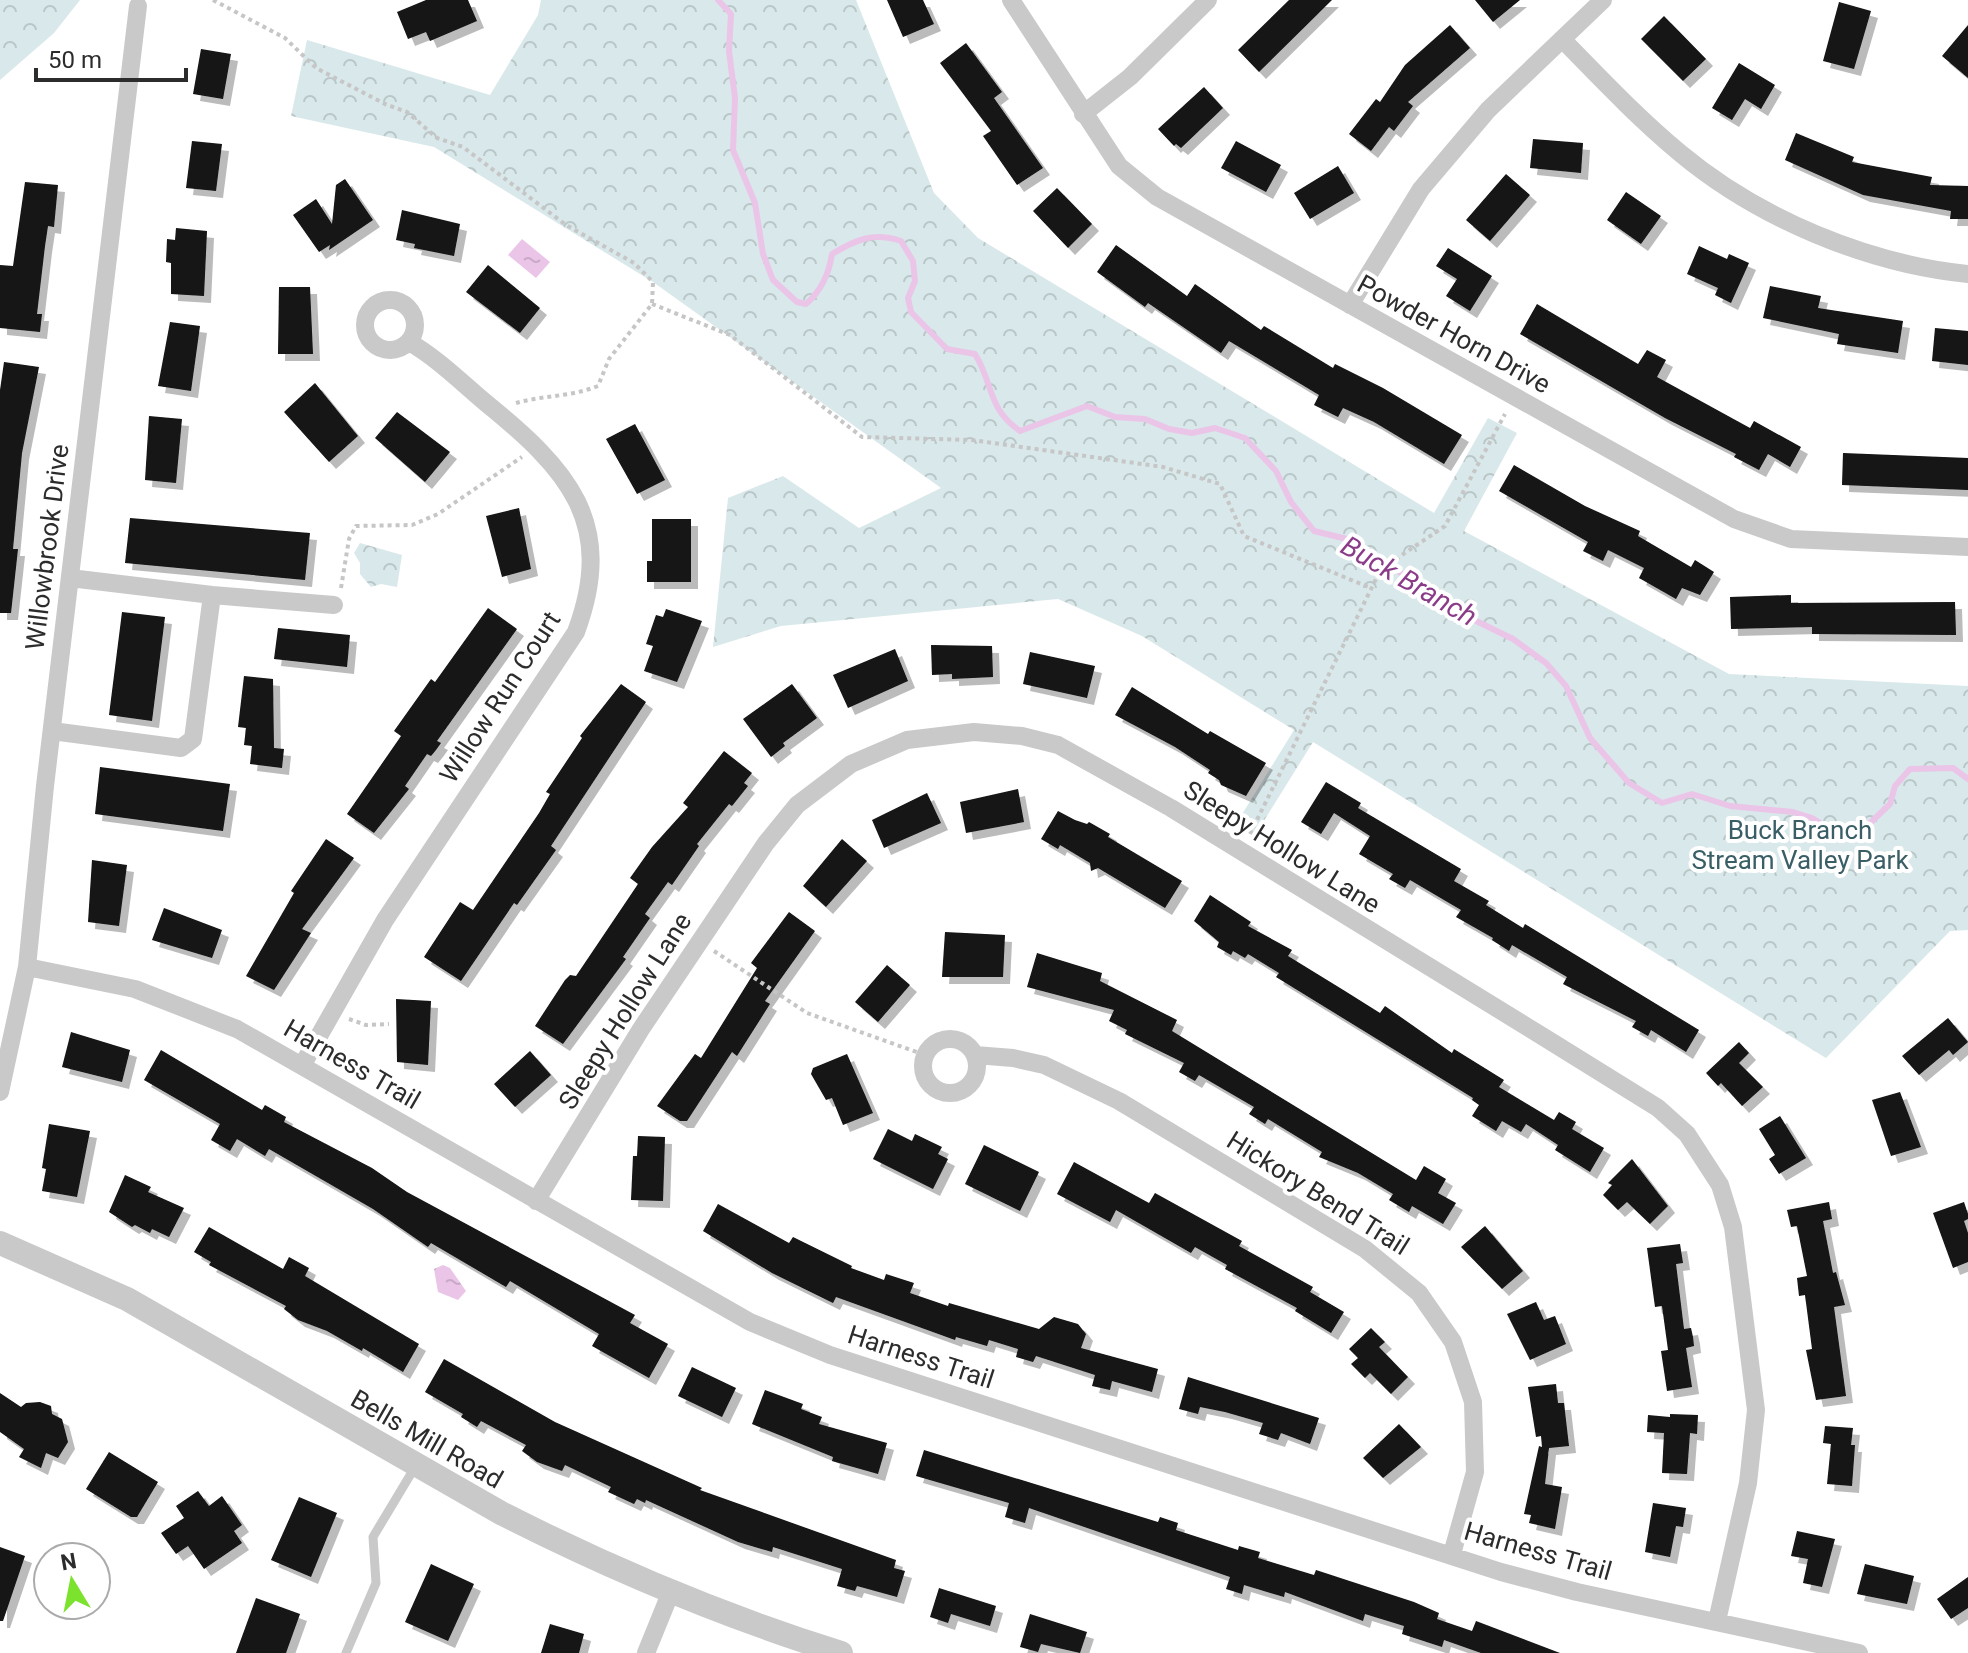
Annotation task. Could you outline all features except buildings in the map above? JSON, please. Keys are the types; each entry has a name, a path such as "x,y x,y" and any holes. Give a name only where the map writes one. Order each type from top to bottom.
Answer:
{"street":[{"name":"Powder Horn Drive","path":"1011,0 1083,114 1119,166 1137,184 1734,519 1791,539 1968,547"},
{"path":"1083,114 1130,77 1208,0"},
{"path":"1350,305 1421,189 1488,110 1603,0"},
{"name":"Willowbrook Drive","path":"0,1092 27,967 138,6"},
{"path":"1562,39 1680,154 1746,198 1785,219 1858,250 1968,274"},
{"name":"Willow Run Court","path":"303,1064 385,920 576,632 591,571 585,524 572,489 537,446 409,342"},
{"path":"70,578 212,595 334,605"},
{"path":"52,731 181,748 189,746 193,739 212,595"},
{"name":"Sleepy Hollow Lane","path":"536,1201 698,941 766,843 812,791 876,751 947,732 1022,736 1058,745 1240,850 1658,1108 1687,1134 1720,1185 1733,1227 1756,1410 1748,1483 1717,1621"},
{"name":"Harness Trail","path":"27,967 97,978 184,1005 237,1029 750,1322 830,1355 1501,1572 1577,1592 1859,1653"},
{"name":"Hickory Bend Trail","path":"925,1055 931,1046 950,1039 970,1047 975,1055 1013,1058 1044,1065 1119,1101 1365,1249 1419,1293 1453,1342 1473,1402 1475,1472 1452,1554"},
{"path":"925,1055 923,1065 931,1084 950,1092 969,1085 977,1066 975,1055"},
{"name":"Bells Mill Road","path":"0,1243 127,1299 526,1526 670,1594 841,1653"},
{"path":"646,1653 670,1594"}],"lane":[{"path":"346,1653 376,1583 373,1537 416,1465"}],"path":[{"path":"213,0 285,38 316,68 407,112 437,138 463,147 566,225 634,263 653,282 652,304 609,359 598,386 576,395 538,396 515,403 502,415"},
{"path":"652,304 730,335 862,437 972,440 1163,467 1220,484 1244,536 1371,588"},
{"path":"1240,850 1376,579 1399,557 1445,526 1514,397"},
{"path":"334,605 345,577 349,539 356,526 412,525 438,514 537,446"},
{"path":"698,941 807,1013 925,1055"},
{"path":"335,1007 355,1022 389,1024"}],"green space":[{"path":"0,0 80,0 54,33 0,80"},
{"name":"Buck Branch Stream Valley Park","path":"541,0 856,0 934,193 978,238 1434,513 1488,418 1517,433 1464,531 1729,674 1968,686 1968,930 1950,931 1826,1058 1313,742 1255,835 1236,824 1294,730 1142,636 1058,599 781,626 713,647 728,498 783,476 859,528 941,488 653,282 434,147 291,116 307,40 490,95 538,15"},
{"path":"360,543 402,555 397,587 381,584 371,587 360,574 360,563 354,553"}],"water":[{"path":"522,239 550,262 536,278 508,255"},
{"path":"443,1265 450,1268 466,1291 458,1300 438,1292 434,1269"}],"waterway":[{"name":"Buck Branch","path":"718,0 731,14 729,51 735,98 733,150 755,203 763,254 773,280 797,302 806,304 816,293 827,275 832,254 866,238 901,241 913,261 915,281 908,298 911,312 947,349 975,354 996,405 1020,431 1087,406 1115,417 1145,419 1169,429 1192,433 1215,428 1245,438 1276,471 1291,502 1314,531 1351,540 1466,616 1513,639 1546,663 1566,686 1590,738 1629,783 1662,803 1692,794 1730,806 1793,812 1812,818 1832,830 1866,827 1890,804 1895,786 1910,769 1953,768 1968,779"}]}
